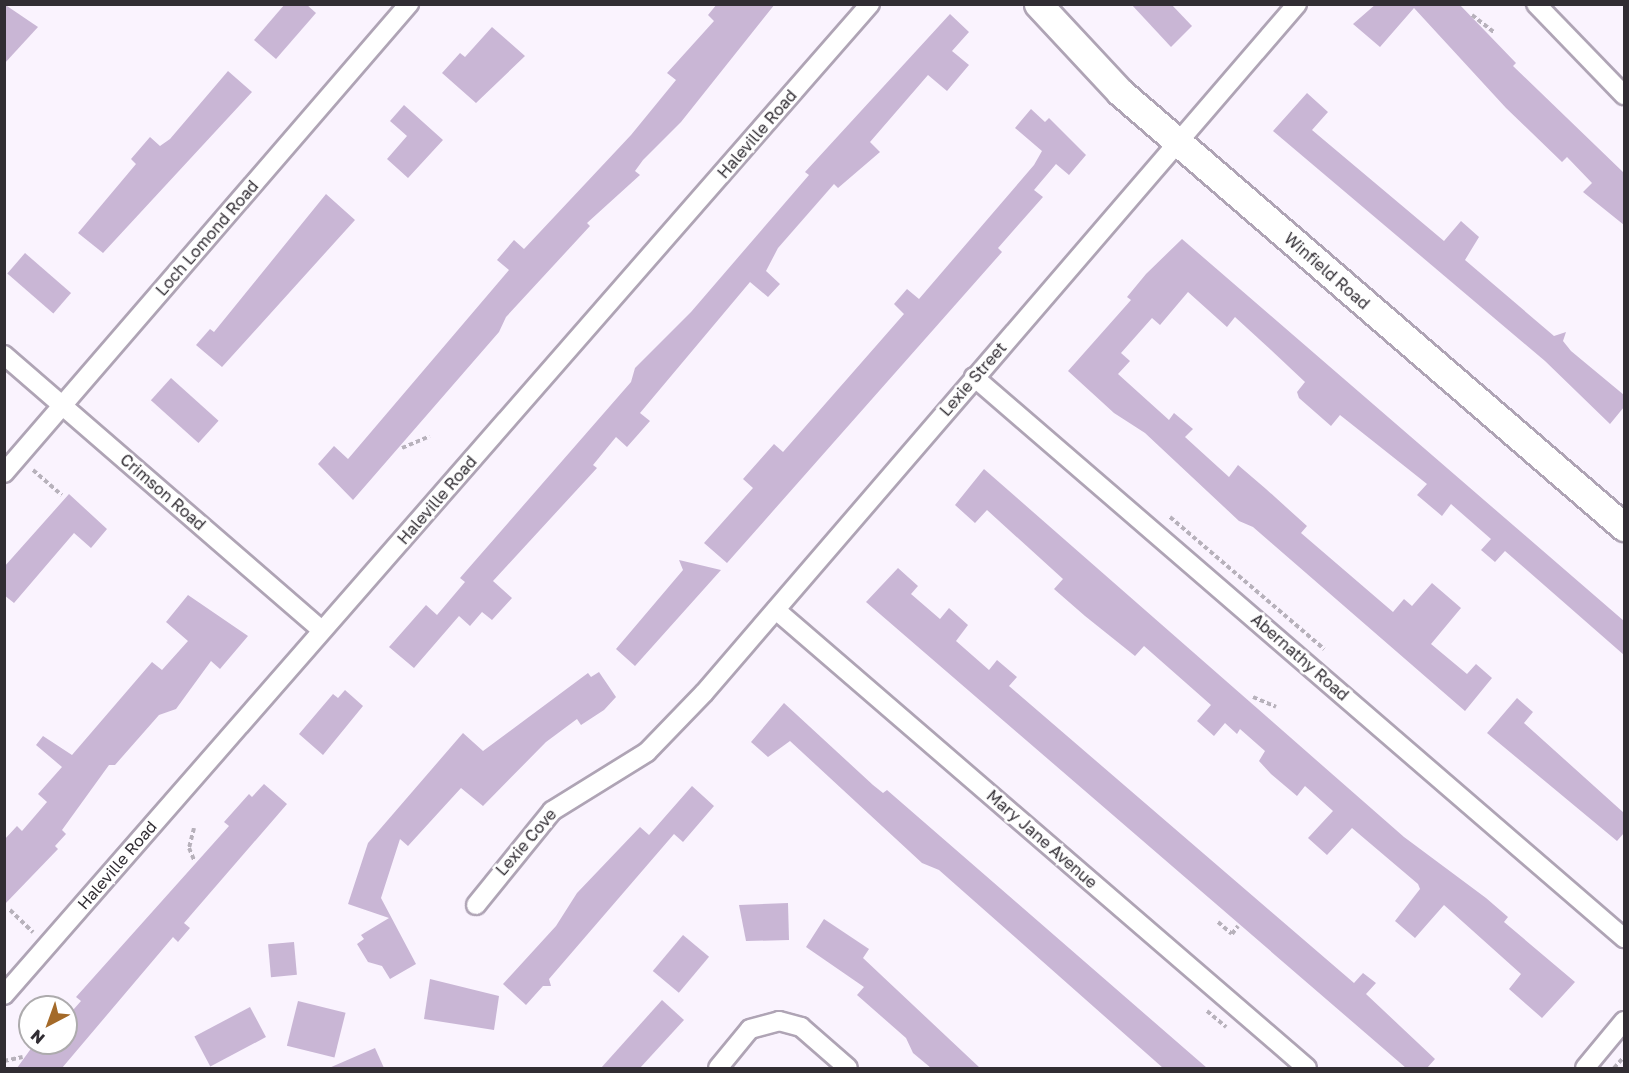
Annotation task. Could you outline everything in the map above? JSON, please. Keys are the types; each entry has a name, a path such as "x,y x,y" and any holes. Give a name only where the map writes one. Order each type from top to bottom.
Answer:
{"street":[{"name":"Loch Lomond Road","path":"4,473 409,4"},
{"name":"Haleville Road","path":"4,995 870,4"},
{"name":"Winfield Road","path":"1038,4 1089,62 1178,143 1624,527"},
{"name":"Lexie Street","path":"647,752 776,610 974,377 1298,4"},
{"path":"1536,4 1624,95"},
{"name":"Crimson Road","path":"4,355 322,630"},
{"name":"Abernathy Road","path":"974,377 1624,938"},
{"name":"Mary Jane Avenue","path":"776,610 1307,1068"},
{"name":"Lexie Cove","path":"476,905 565,799 647,752"},
{"path":"718,1068 750,1029 779,1021 801,1027 848,1068"},
{"path":"1585,1068 1624,1021"}],"path":[{"path":"1472,15 1495,33"},
{"path":"402,448 430,435"},
{"path":"18,457 62,495"},
{"path":"1170,517 1324,649"},
{"path":"1253,698 1275,707"},
{"path":"194,828 189,848 194,860"},
{"path":"9,910 48,945"},
{"path":"1218,922 1232,934 1238,926"},
{"path":"4,1061 23,1057"},
{"path":"1614,1068 1624,1057"}],"building":[{"path":"4,4 38,27 4,64"},
{"path":"285,4 306,4 316,13 276,59 254,40"},
{"path":"717,4 775,4 681,122 643,160 635,171 640,175 587,223 590,226 506,317 499,332 353,500 318,464 334,446 348,459 509,270 497,260 514,240 524,249 631,135 676,80 667,73 714,21 708,15"},
{"path":"1131,4 1171,4 1192,26 1171,47"},
{"path":"1376,4 1459,4 1516,63 1513,66 1624,173 1624,225 1583,192 1592,183 1567,157 1562,162 1506,108 1414,8 1380,47 1353,24"},
{"path":"950,14 969,32 952,51 969,65 947,91 928,75 870,142 880,152 838,188 834,184 778,248 766,271 780,284 768,297 750,282 640,413 650,421 627,447 616,437 593,465 597,468 493,581 512,598 492,620 482,612 470,626 459,616 414,668 389,647 426,605 437,615 465,582 460,578 631,382 635,368 691,312 809,175 805,172"},
{"path":"492,27 525,56 476,103 442,73 460,53 465,57"},
{"path":"228,71 252,92 103,253 78,233 136,164 131,159 150,137 160,146 170,139"},
{"path":"1307,93 1328,112 1312,130 1444,241 1461,221 1479,237 1465,260 1554,336 1566,332 1563,341 1571,351 1624,395 1624,407 1610,424 1545,361 1273,131"},
{"path":"404,105 443,140 408,178 387,159 407,136 390,121"},
{"path":"1031,109 1045,122 1049,118 1086,155 1069,175 1056,164 1034,190 1043,197 998,248 1002,252 727,563 704,543 753,488 743,479 774,444 783,452 904,314 894,304 907,289 919,299 1034,165 1042,151 1015,128"},
{"path":"326,194 355,220 222,367 196,345 210,329 214,332"},
{"path":"1182,239 1624,621 1624,655 1505,551 1495,562 1481,550 1491,539 1451,504 1442,516 1417,495 1427,484 1340,415 1331,426 1299,398 1297,392 1305,382 1271,350 1235,317 1227,327 1188,292 1160,325 1152,318 1121,353 1130,361 1118,374 1169,420 1174,413 1193,429 1185,437 1229,477 1238,465 1266,489 1307,526 1301,533 1393,612 1404,599 1412,606 1432,583 1461,608 1431,644 1467,674 1476,664 1492,678 1465,711 1253,527 1239,521 1145,433 1114,413 1068,371 1131,300 1127,297 1146,274"},
{"path":"25,253 71,293 53,313 7,273"},
{"path":"171,378 219,421 198,443 151,400"},
{"path":"984,469 1404,837 1508,917 1504,922 1575,982 1542,1018 1509,989 1521,974 1444,905 1415,938 1395,921 1420,889 1418,884 1352,828 1327,855 1308,838 1333,811 1305,786 1297,796 1271,774 1259,761 1265,751 1240,729 1237,734 1225,723 1214,736 1197,721 1211,705 1144,646 1135,656 1085,616 1054,589 1063,579 987,510 975,523 955,505"},
{"path":"69,494 107,529 91,548 74,533 14,603 4,595 4,567"},
{"path":"679,560 721,570 635,666 616,649 683,570"},
{"path":"898,568 918,586 911,594 940,619 949,608 968,625 956,641 989,670 997,660 1017,677 1009,686 1354,983 1363,973 1376,983 1366,994 1435,1059 1427,1068 1406,1068 866,602"},
{"path":"188,595 248,636 220,669 211,661 176,709 159,715 115,765 109,765 62,830 66,834 55,846 58,849 4,905 4,840 17,826 22,831 47,802 38,794 62,767 36,745 43,736 72,755 152,662 162,670 188,641 166,622"},
{"path":"599,672 616,697 604,710 581,725 577,719 546,742 483,806 461,788 408,846 400,839 381,898 416,964 390,979 382,966 368,962 357,944 364,939 361,935 389,918 348,904 368,843 463,733 483,751 588,673 591,677"},
{"path":"345,690 363,706 323,755 299,734 333,694 338,698"},
{"path":"1517,698 1533,712 1524,723 1624,813 1624,833 1617,841 1487,733"},
{"path":"784,703 873,785 883,793 887,790 1207,1068 1163,1068 939,870 922,863 790,741 768,757 751,742"},
{"path":"264,784 287,804 184,923 190,928 178,942 173,937 78,1049 78,1004 81,1001 78,995 229,826 224,822 249,794 252,797"},
{"path":"692,786 714,806 683,842 674,834 549,979 551,986 543,986 526,1005 503,984 556,926 577,893 640,827 649,835"},
{"path":"788,903 789,940 746,941 739,905"},
{"path":"824,919 869,949 863,958 980,1068 931,1068 913,1053 906,1038 857,995 864,987 806,947"},
{"path":"683,935 709,957 679,993 653,971"},
{"path":"294,942 297,975 271,977 268,944"},
{"path":"430,979 499,996 494,1030 424,1019"},
{"path":"662,1000 684,1020 640,1068 601,1068"},
{"path":"298,1001 346,1013 334,1057 287,1046"},
{"path":"250,1007 266,1037 210,1067 194,1037"},
{"path":"375,1048 384,1068 329,1068"},
{"path":"26,1055 73,1055 62,1068 17,1068"}]}
